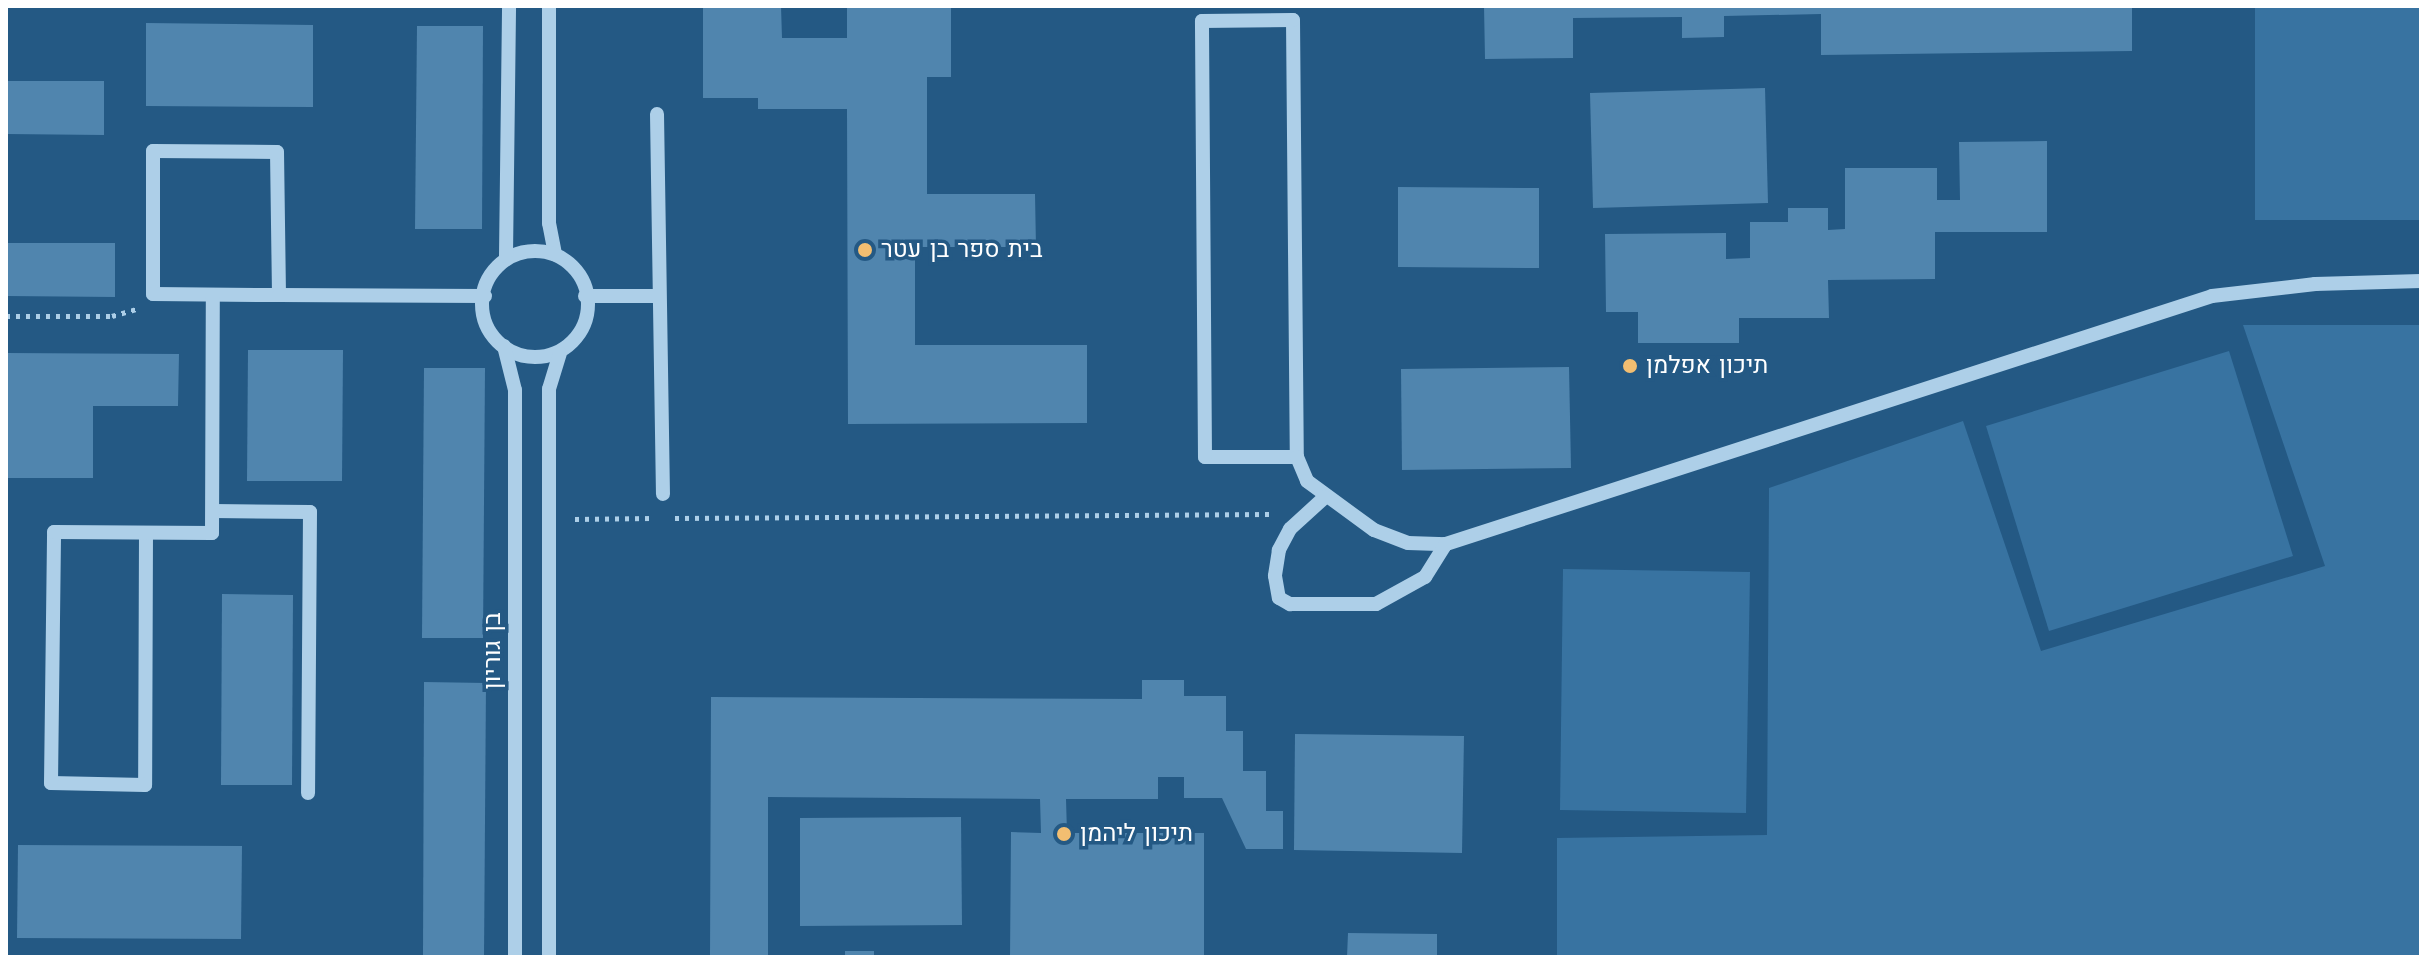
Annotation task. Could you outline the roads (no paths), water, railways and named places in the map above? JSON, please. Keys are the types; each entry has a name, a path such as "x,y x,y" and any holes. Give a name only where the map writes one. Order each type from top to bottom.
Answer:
{"street":[{"path":"506,256 509,6"},
{"path":"549,6 549,223 555,254"},
{"path":"1297,457 1205,457 1202,21 1293,20 1297,457 1307,481 1325,497 1386,534 1408,543 1446,544 2212,296 2315,284 2421,281"},
{"path":"657,114 663,494"},
{"path":"279,295 277,152 153,151 153,294 213,295 485,296"},
{"path":"549,957 549,389 560,354 583,328 585,296 575,271 555,254 537,248 506,256 489,276 485,296 490,326 504,346 528,359 560,354"},
{"path":"146,533 145,785 51,783 54,532 212,533 213,295"},
{"path":"585,296 659,296"},
{"name":"בן גוריון","path":"504,346 515,390 515,957"},
{"path":"1325,497 1306,513 1279,550 1275,576 1279,598 1290,604 1376,604 1425,577 1446,544"},
{"path":"213,511 310,512 308,793"}],"place":[{"name":"בית ספר בן עטר","path":"865,250"},
{"name":"תיכון אפלמן","path":"1630,366"},
{"name":"תיכון ליהמן","path":"1064,834"}]}
